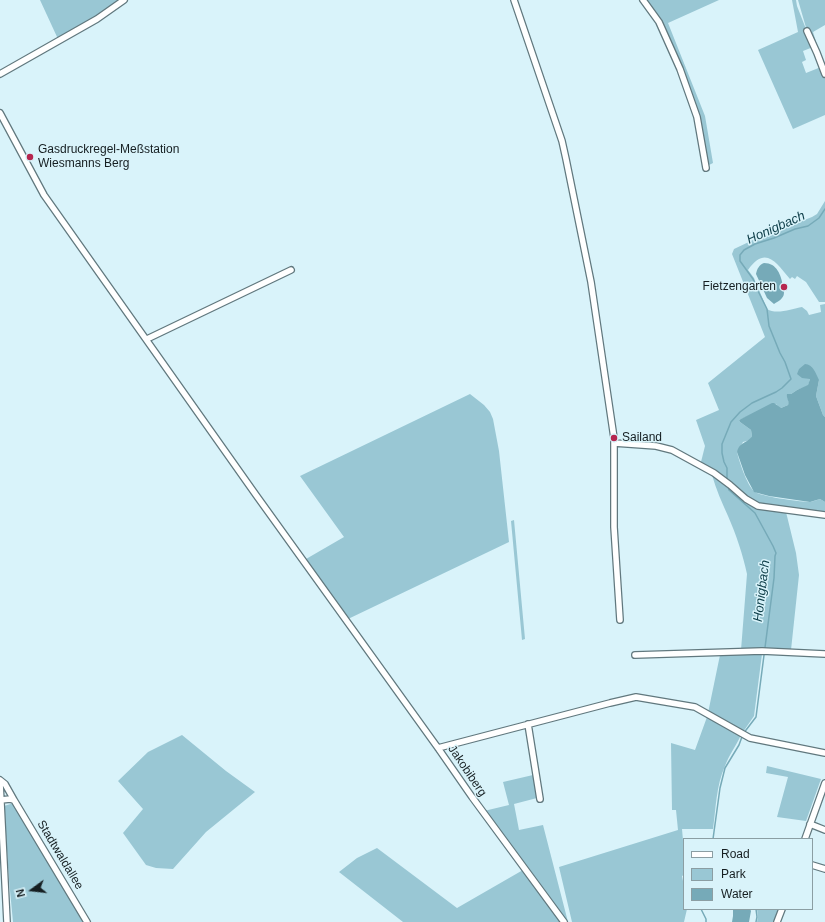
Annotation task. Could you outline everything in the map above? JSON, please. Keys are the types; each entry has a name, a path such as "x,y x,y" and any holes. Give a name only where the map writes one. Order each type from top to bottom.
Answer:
{"street":[{"path":"0,74 97,19 124,0"},
{"path":"514,0 562,141 591,282 614,443 614,527 620,620"},
{"path":"643,0 659,22 680,69 698,117 706,168"},
{"path":"807,31 825,74"},
{"path":"0,113 44,195 438,748"},
{"path":"147,339 291,270"},
{"path":"614,443 656,446 672,450 698,463 730,485 746,499 758,506 825,515"},
{"path":"635,655 764,651 825,654"},
{"name":"Jakobiberg","path":"564,922 472,797 438,748 636,697 695,707 750,738 825,753"},
{"path":"528,724 540,799"},
{"name":"Stadtwaldallee","path":"0,780 5,784 87,922"},
{"path":"0,783 7,922"},
{"path":"805,838 825,783"},
{"path":"1,800 14,800"},
{"path":"810,824 825,830"},
{"path":"813,865 825,870"},
{"path":"777,922 782,910"}],"green space":[{"path":"40,0 122,0 58,39"},
{"path":"645,0 719,0 668,23 705,116 713,163 707,166 682,70"},
{"path":"792,0 796,0 813,47 803,51 806,60 802,62 806,73 821,67 825,76 825,115 793,129 758,50 798,32"},
{"path":"798,0 825,0 825,25 813,32 819,51 817,52 807,31"},
{"path":"825,201 825,302 819,302 806,282 797,276 795,279 792,277 790,279 780,267 770,259 760,259 748,270 754,278 767,309 771,311 784,311 802,307 809,315 821,312 820,305 825,304 825,417 816,396 819,380 802,378 810,379 808,386 787,395 788,405 779,408 776,404 739,420 751,430 752,436 750,440 743,442 737,452 741,467 751,488 754,491 771,497 796,501 810,502 820,499 825,502 825,513 759,505 747,498 714,470 701,462 705,446 696,420 719,410 708,383 765,337 732,254 734,249 812,217 817,214"},
{"path":"470,394 484,405 490,412 493,419 499,451 509,542 348,619 306,559 344,537 300,476"},
{"path":"712,475 746,502 786,512 796,553 799,575 791,650 741,650 747,574 736,537"},
{"path":"514,520 525,639 522,640 511,521"},
{"path":"762,654 754,716 743,732 708,713 720,655"},
{"path":"707,717 741,735 728,758 722,774 718,789 713,829 682,829 683,910 687,910 684,922 572,922 559,867 678,830 676,810 672,810 671,743 695,750"},
{"path":"182,735 226,771 255,792 206,832 173,869 156,868 146,865 123,833 143,809 118,781 148,752"},
{"path":"767,766 821,779 806,821 777,817 788,777 766,773"},
{"path":"533,775 537,798 514,804 519,830 543,825 568,922 484,811 509,805 503,782"},
{"path":"14,803 84,922 13,922 4,806"},
{"path":"377,848 457,908 523,870 563,922 403,922 339,872 357,858"},
{"path":"757,910 778,910 774,922 757,922"}],"water":[{"path":"764,263 772,265 778,270 782,282 784,295 774,304 767,298 756,274 758,267"},
{"path":"805,364 812,367 819,380 816,396 825,417 825,502 820,499 810,502 769,496 754,492 745,475 737,452 738,448 752,436 751,430 739,420 772,403 781,408 788,405 787,394 791,394 808,385 810,379 802,378 797,374 799,369"},
{"path":"733,910 751,911 749,922 732,922"}],"waterway":[{"name":"Honigbach","path":"727,480 727,468 722,453 722,444 731,422 740,412 752,403 776,392 791,379 769,326 767,309 753,279 740,261 740,255 744,250 755,244 795,229 808,226 819,218 825,209"},
{"name":"Honigbach","path":"713,838 720,788 725,768 739,745 743,734 756,717 776,553 755,513 729,490 728,486"},
{"name":"Honigbach","path":"702,910 706,922"},
{"path":"756,910 756,922"}],"place":[{"name":"Gasdruckregel-Meßstation Wiesmanns Berg","path":"30,157"},
{"name":"Fietzengarten","path":"784,287"},
{"name":"Sailand","path":"614,438"}]}
